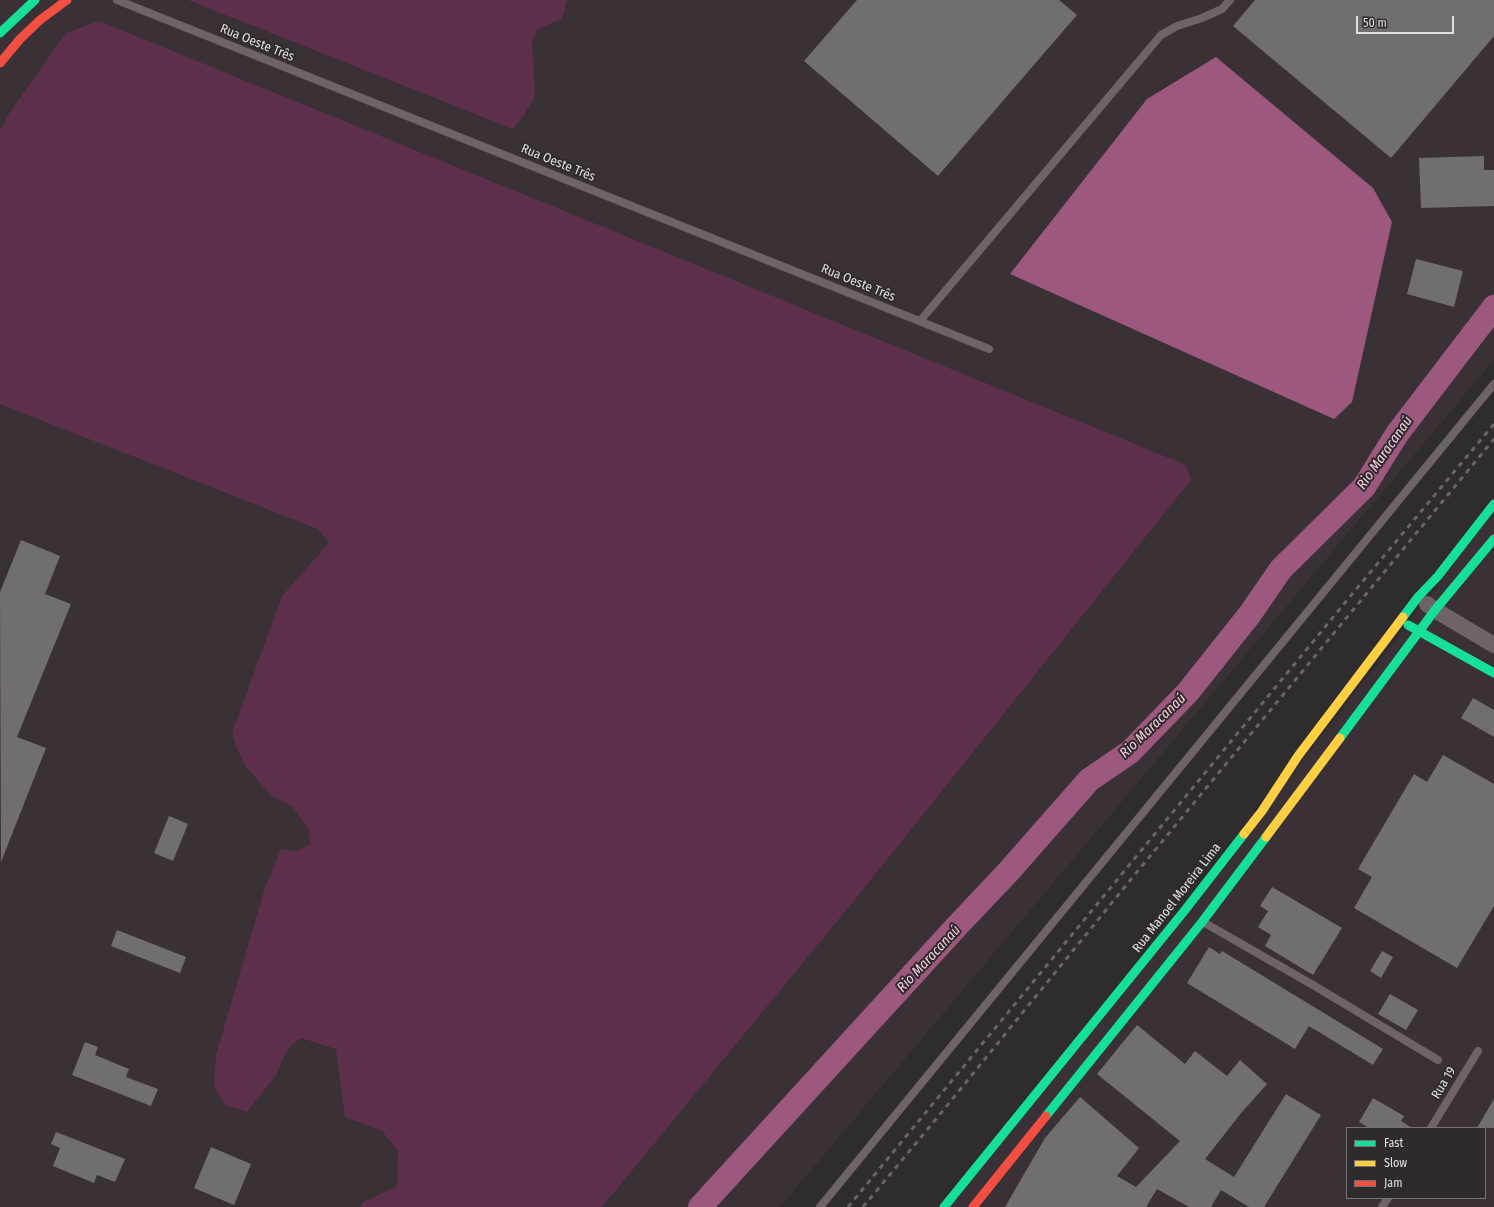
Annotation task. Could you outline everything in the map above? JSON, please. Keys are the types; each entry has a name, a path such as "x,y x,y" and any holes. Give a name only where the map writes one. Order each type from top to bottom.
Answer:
{"street":[{"path":"0,33 35,0"},
{"path":"0,63 25,34 40,20 67,0"},
{"name":"Rua Manoel Moreira Lima","path":"944,1207 1185,910 1262,811 1298,756 1400,620 1418,597 1438,576 1494,504"},
{"path":"973,1207 1202,922 1435,610 1494,538"},
{"path":"1418,597 1435,610 1494,645"},
{"path":"1400,620 1494,673"}],"lane":[{"name":"Rua Oeste Três","path":"117,0 989,348"},
{"path":"920,321 1161,35 1177,26 1202,18 1222,9 1230,0"},
{"path":"820,1207 1494,384"},
{"path":"1202,922 1313,985 1438,1060"},
{"name":"Rua 19","path":"1432,1127 1478,1051"}],"shaded area":[{"path":"0,0 1494,0 1494,360 780,1207 0,1207"},
{"path":"188,0 567,0 562,18 537,30 532,43 535,96 524,115 513,129"},
{"path":"99,21 1186,465 1191,480 852,903 602,1207 360,1207 362,1203 397,1186 398,1151 382,1131 345,1117 336,1049 301,1038 288,1048 276,1075 247,1112 225,1105 214,1086 216,1055 265,888 281,849 296,852 310,844 308,828 292,806 272,796 246,767 238,751 232,733 282,596 329,543 318,529 0,404 0,131 8,115 66,33"},
{"path":"1216,57 1373,188 1392,222 1352,402 1334,419 1010,274 1147,99"},
{"path":"1494,512 1494,1207 948,1207 1341,711"}],"building":[{"path":"857,0 1059,0 1077,15 938,176 804,61"},
{"path":"1255,0 1494,0 1494,36 1391,158 1233,26"},
{"path":"1484,156 1484,170 1494,170 1494,206 1421,208 1419,158"},
{"path":"1416,259 1463,271 1454,307 1407,294"},
{"path":"21,540 60,556 45,594 71,604 17,737 46,748 1,862 0,592"},
{"path":"1473,698 1494,710 1494,737 1461,718"},
{"path":"1443,755 1494,784 1494,906 1457,968 1354,908 1372,877 1358,869 1414,774 1427,782"},
{"path":"169,816 188,824 173,861 154,853"},
{"path":"1272,887 1342,928 1313,975 1265,946 1271,935 1258,927 1268,911 1260,906"},
{"path":"117,930 186,957 180,973 111,946"},
{"path":"1209,947 1220,954 1222,951 1383,1049 1373,1065 1309,1026 1295,1049 1187,983"},
{"path":"1382,951 1393,957 1381,978 1370,971"},
{"path":"1390,994 1418,1010 1406,1030 1378,1014"},
{"path":"1137,1025 1185,1064 1195,1051 1227,1076 1240,1060 1267,1084 1242,1112 1205,1159 1234,1177 1286,1094 1321,1115 1264,1207 1249,1207 1221,1190 1211,1207 1189,1207 1157,1189 1146,1207 1005,1207 1045,1138 1080,1097 1139,1148 1117,1176 1136,1187 1180,1141 1097,1074"},
{"path":"85,1042 98,1047 95,1055 129,1069 126,1077 158,1089 151,1106 72,1075"},
{"path":"1373,1098 1404,1116 1401,1121 1410,1127 1367,1127 1359,1122"},
{"path":"1494,1099 1494,1128 1478,1127"},
{"path":"56,1132 125,1159 115,1182 97,1175 94,1183 53,1166 60,1148 51,1144"},
{"path":"211,1147 251,1164 234,1205 194,1188"}],"waterway":[{"name":"Rio Maracanaú","path":"700,1207 1009,871 1089,780 1130,752 1188,692 1250,614 1281,569 1364,487 1397,434 1494,307"}],"railway":[{"path":"848,1207 1353,593 1494,424"},
{"path":"863,1207 1494,439"}],"traffic: fast":[{"path":"0,33 35,0"},
{"path":"1403,617 1418,597 1438,576 1494,504"},
{"path":"1340,738 1435,610 1494,539"},
{"path":"1408,625 1494,673"},
{"path":"944,1207 1185,910 1244,834"},
{"path":"1046,1116 1202,922 1266,837"}],"traffic: slow":[{"path":"1244,834 1262,811 1298,756 1403,617"},
{"path":"1266,837 1340,738"}],"traffic: jam":[{"path":"0,63 20,39 40,20 67,0"},
{"path":"973,1207 1046,1116"}]}
